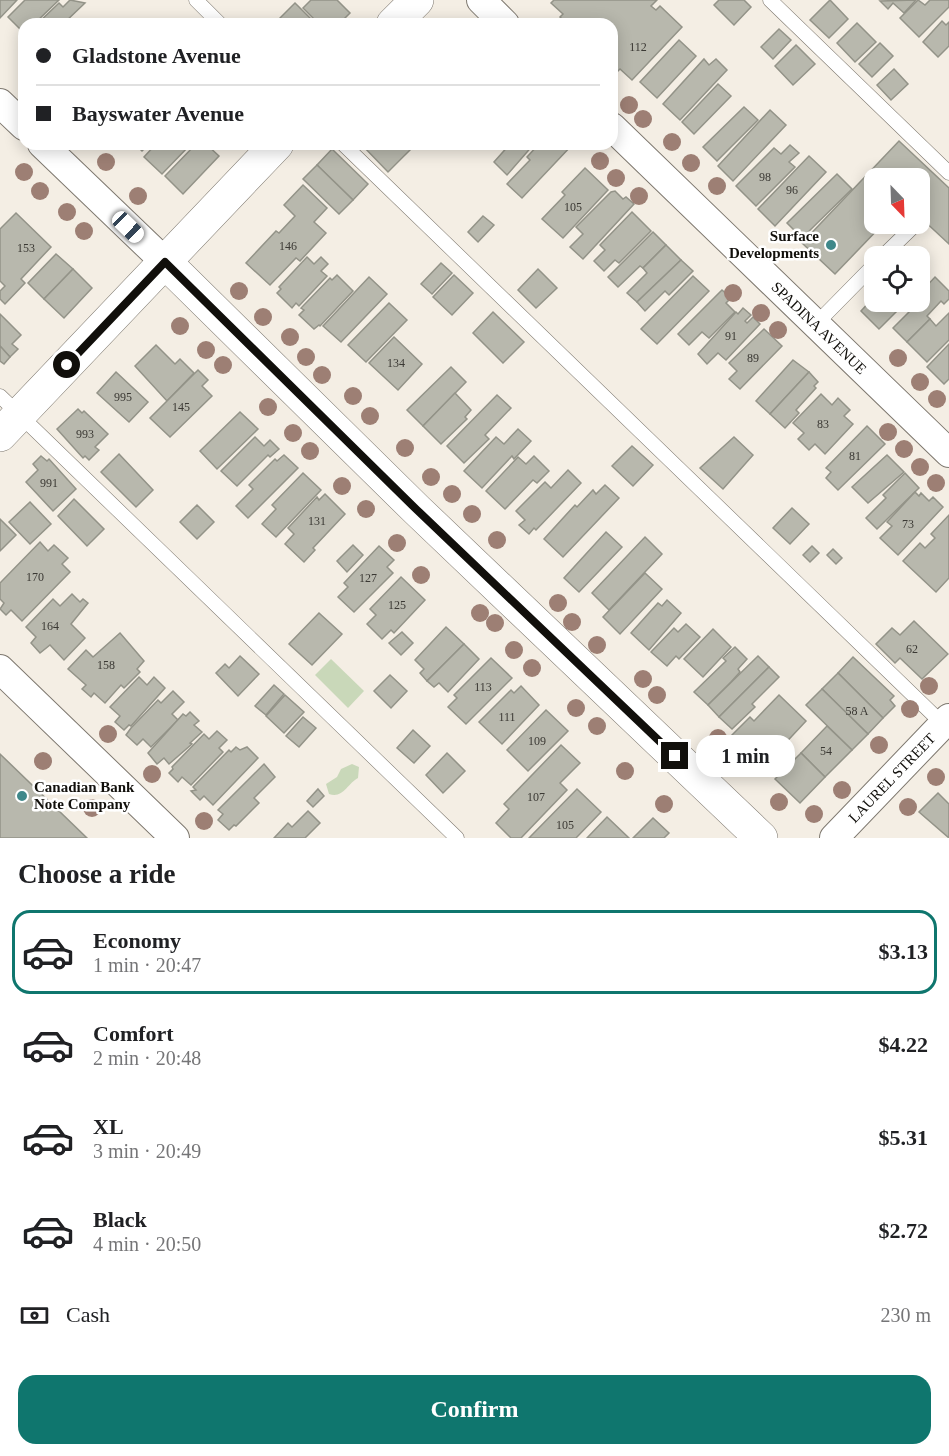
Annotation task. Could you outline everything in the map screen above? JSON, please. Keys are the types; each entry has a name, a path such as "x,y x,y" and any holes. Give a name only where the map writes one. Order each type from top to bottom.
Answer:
{"street":[{"path":"399,18 417,0"},
{"path":"480,0 499,18"},
{"path":"0,103 18,120"},
{"name":"SPADINA AVENUE","path":"618,133 949,453"},
{"path":"48,150 417,510 761,838"},
{"path":"6,415 165,262 271,150"},
{"path":"0,669 175,838"},
{"name":"LAUREL STREET","path":"834,838 947,724"}],"lane":[{"path":"196,0 214,18"},
{"path":"770,0 949,173"},
{"path":"349,150 947,724"},
{"path":"893,246 906,234"},
{"path":"816,324 864,275"},
{"path":"6,415 457,838"}],"shaded area":[{"path":"331,659 364,691 348,708 315,675"},
{"path":"352,764 359,767 358,778 341,793 329,794 326,784 337,777 341,769"}],"building":[{"path":"0,0 17,0 0,18"},
{"path":"25,0 59,0 40,18 18,18 18,27 8,17"},
{"path":"70,0 85,3 69,18 43,18 59,3 63,7"},
{"path":"311,0 337,0 350,13 345,18 313,18 303,8"},
{"path":"554,0 657,0 651,6 656,10 660,6 682,27 632,80 620,69 618,71 618,18 561,18 563,14 551,3"},
{"path":"719,0 744,0 751,7 734,25 714,5"},
{"path":"830,0 848,19 829,38 810,20"},
{"path":"916,0 904,13 893,3 888,9 880,1"},
{"path":"918,0 925,5 930,0 949,0 949,7 919,37 900,18"},
{"path":"295,3 310,18 280,18"},
{"path":"942,21 946,25 949,22 949,46 938,57 923,42"},
{"path":"857,23 876,42 855,62 837,43"},
{"path":"779,29 791,40 773,59 761,47"},
{"path":"679,40 696,56 657,98 640,82"},
{"path":"880,43 893,56 872,77 859,64"},
{"path":"796,45 815,64 793,85 775,66"},
{"path":"704,59 709,65 716,59 727,70 680,120 663,104"},
{"path":"894,69 908,84 891,100 877,85"},
{"path":"718,84 731,96 694,134 682,122"},
{"path":"744,107 758,120 717,161 703,147"},
{"path":"770,110 786,125 733,181 718,166"},
{"path":"899,141 928,168 873,168"},
{"path":"790,145 799,153 789,162 795,167 756,206 736,186 774,148 781,154"},
{"path":"150,150 185,150 162,174 144,157"},
{"path":"190,150 212,150 219,156 183,194 165,176"},
{"path":"333,150 368,184 353,200 317,165"},
{"path":"367,150 410,150 388,172"},
{"path":"505,150 529,150 507,175 494,162"},
{"path":"533,150 567,150 522,198 507,184 530,160 527,157"},
{"path":"809,156 826,172 775,226 758,209"},
{"path":"317,165 353,200 339,214 303,179"},
{"path":"585,168 608,190 563,238 542,219 565,195 562,192"},
{"path":"930,170 949,188 949,244 930,226"},
{"path":"837,174 852,189 802,238 787,223"},
{"path":"864,178 864,234 873,234 835,274 802,243"},
{"path":"303,185 327,208 314,222 326,233 300,261 296,258 270,285 246,263 276,231 279,233 295,216 284,205"},
{"path":"615,191 623,199 626,197 634,204 583,259 570,247 583,234 576,227 611,192"},
{"path":"632,212 651,231 619,263 615,260 604,271 594,261 605,250 600,245"},
{"path":"16,213 51,247 21,279 25,283 5,304 0,299 0,291 5,286 0,281 0,229"},
{"path":"483,216 494,225 478,242 468,232"},
{"path":"653,232 666,245 643,268 640,266 618,287 608,277"},
{"path":"666,245 681,260 637,302 627,293 647,273 643,268"},
{"path":"56,254 73,269 44,299 28,283"},
{"path":"307,257 314,264 321,257 328,264 321,271 327,276 299,306 296,303 292,308 277,293 281,289 279,287"},
{"path":"681,260 693,271 669,295 665,291 645,311 637,302"},
{"path":"441,263 452,273 432,294 421,284"},
{"path":"73,269 92,288 64,318 44,299"},
{"path":"538,269 557,288 536,308 518,290"},
{"path":"337,275 353,291 320,326 314,329 299,315 304,310 301,308 330,278 332,280"},
{"path":"454,275 473,293 452,315 433,297"},
{"path":"693,276 709,291 657,344 641,329"},
{"path":"369,277 387,294 341,342 323,326"},
{"path":"935,277 949,291 949,299 944,304 941,301 927,316 930,319 907,342 893,328 909,312 930,312 930,282"},
{"path":"722,290 731,298 726,303 735,312 709,338 702,332 689,345 678,334"},
{"path":"389,303 407,320 366,362 348,345"},
{"path":"743,308 751,315 745,321 747,323 753,317 760,324 726,360 718,353 707,364 698,354 736,312 738,314"},
{"path":"864,308 864,312 896,312 879,329 861,311"},
{"path":"493,312 524,342 503,363 473,333"},
{"path":"949,313 949,340 927,362 907,342 930,319 936,326"},
{"path":"0,314 21,335 12,344 18,349 10,357 0,346"},
{"path":"764,329 782,346 740,389 729,379 737,371 729,363"},
{"path":"394,337 422,364 398,390 369,363"},
{"path":"949,344 949,379 944,384 927,367"},
{"path":"156,345 175,364 180,359 194,373 167,401 135,366"},
{"path":"0,346 10,357 4,364 0,361"},
{"path":"793,360 809,372 770,414 756,401"},
{"path":"451,367 466,382 423,426 407,410"},
{"path":"198,370 208,380 202,386 212,396 170,437 150,418"},
{"path":"116,372 148,402 129,422 97,393"},
{"path":"809,372 818,382 814,386 816,388 796,410 799,413 785,428 770,414"},
{"path":"455,393 471,410 465,417 467,419 441,444 423,426"},
{"path":"821,394 832,405 838,398 850,410 844,416 853,424 825,454 815,444 809,450 798,439 804,433 793,423"},
{"path":"497,395 511,408 485,435 489,439 464,463 447,446"},
{"path":"78,409 82,413 84,411 108,434 95,447 99,450 89,460 85,456 83,458 57,429"},
{"path":"240,412 258,429 217,469 200,451"},
{"path":"867,426 885,444 838,490 826,478 831,472 826,468"},
{"path":"518,429 531,441 514,459 512,456 482,488 464,471 496,437 504,444"},
{"path":"255,437 264,446 270,440 279,449 270,457 268,455 237,486 221,471"},
{"path":"734,437 753,455 723,489 700,468"},
{"path":"632,446 653,465 633,486 612,466"},
{"path":"119,454 153,490 136,507 101,472"},
{"path":"284,455 298,468 248,518 236,506 253,489 249,485 275,459 277,461"},
{"path":"887,455 904,472 868,503 852,487"},
{"path":"41,456 47,461 49,459 76,489 53,511 26,482 38,470 33,464"},
{"path":"534,456 549,471 537,483 533,480 505,509 486,491 518,457 526,464"},
{"path":"568,470 581,483 536,530 534,528 529,534 519,525 525,520 516,511 545,482 551,488"},
{"path":"303,473 321,490 276,537 262,524 276,509 272,505"},
{"path":"905,473 919,488 877,529 866,518 886,498 883,495"},
{"path":"605,485 619,498 563,557 544,539 575,505 577,507 593,490 596,494"},
{"path":"915,492 919,496 921,493 929,501 933,497 943,507 898,555 880,538 892,526 887,522"},
{"path":"325,494 345,514 313,548 315,550 304,562 285,544 294,534 288,528 317,497 319,500"},
{"path":"74,499 104,529 87,546 58,516"},
{"path":"30,502 51,524 30,544 9,522"},
{"path":"197,505 214,522 197,539 180,522"},
{"path":"792,508 809,524 790,544 773,528"},
{"path":"949,515 949,578 936,592 903,561 920,543 925,548 935,538 931,534"},
{"path":"0,519 16,535 0,551"},
{"path":"606,532 622,547 579,592 564,578"},
{"path":"645,537 662,554 609,610 592,593"},
{"path":"40,542 48,551 54,545 68,558 62,564 70,572 22,621 11,610 6,615 0,609 4,603 0,599 0,583"},
{"path":"353,545 363,555 347,572 337,561"},
{"path":"379,546 394,560 387,567 393,573 354,612 338,597 348,587 344,583"},
{"path":"812,546 819,553 810,562 803,555"},
{"path":"833,549 842,558 836,564 827,555"},
{"path":"645,573 662,589 620,634 603,617"},
{"path":"401,577 425,600 394,633 391,630 382,639 367,624 376,615 370,609"},
{"path":"72,594 80,602 83,599 88,603 71,624 85,638 64,660 50,645 40,653 31,643 36,637 26,627 53,599 60,606"},
{"path":"667,600 681,613 649,650 631,633 658,603 662,606"},
{"path":"319,613 342,634 312,665 289,644"},
{"path":"914,621 948,654 922,679 900,658 895,663 876,644 892,628 900,635"},
{"path":"686,624 700,637 679,659 676,656 667,666 651,652 674,628 678,632"},
{"path":"446,627 464,644 427,681 420,673 424,669 415,660"},
{"path":"713,629 731,647 703,677 684,659"},
{"path":"402,632 413,643 401,655 389,643"},
{"path":"120,633 144,661 137,669 140,672 124,688 121,685 105,703 94,693 91,697 82,689 86,685 68,669 86,650 93,657"},
{"path":"464,644 479,659 448,692 439,683 434,687 427,681"},
{"path":"735,647 747,659 738,669 740,672 708,705 694,692 726,661 723,658"},
{"path":"240,656 259,674 238,696 216,673 225,664 229,668"},
{"path":"758,656 769,667 719,717 708,705"},
{"path":"853,657 894,696 890,700 895,706 883,718 838,673"},
{"path":"491,658 512,678 466,724 448,707 457,698 454,695"},
{"path":"769,667 779,677 752,704 755,707 732,729 719,717"},
{"path":"838,673 883,718 868,734 822,689"},
{"path":"390,675 407,691 391,708 374,691"},
{"path":"139,677 147,685 154,677 165,688 131,726 129,725 124,730 115,722 120,716 110,707"},
{"path":"274,685 284,694 266,715 255,706"},
{"path":"521,686 539,705 502,744 479,722 511,690 514,693"},
{"path":"822,689 868,734 852,750 806,705"},
{"path":"173,691 184,702 172,714 178,720 151,747 143,739 137,745 126,735 158,700 161,703"},
{"path":"285,695 304,712 284,733 266,716"},
{"path":"779,695 806,721 779,750 773,744 752,766 726,741 750,717 754,721"},
{"path":"546,710 568,731 528,771 507,750"},
{"path":"190,712 199,721 194,725 202,732 169,764 164,758 157,764 148,753 183,714 186,716"},
{"path":"303,717 316,728 299,747 286,736"},
{"path":"827,726 852,750 825,777 801,753"},
{"path":"413,730 430,746 414,763 397,748"},
{"path":"217,731 227,740 219,748 223,752 191,785 182,777 178,782 169,773 172,767 204,734 209,739"},
{"path":"561,745 580,763 560,783 567,790 521,838 511,838 496,823 509,809 504,804"},
{"path":"236,747 240,750 247,747 258,758 213,805 204,796 200,800 191,791 196,790 193,787 229,750 231,752"},
{"path":"447,753 465,771 443,793 426,775"},
{"path":"801,753 825,777 800,803 775,779"},
{"name":"Canadian Bank Note Company","path":"0,754 87,838 0,838"},
{"path":"264,764 275,777 254,798 259,803 229,830 218,820 223,814 218,810"},
{"path":"318,789 324,796 313,807 307,801"},
{"path":"577,789 601,812 576,838 529,838"},
{"path":"938,793 949,804 949,838 919,812"},
{"path":"308,811 320,823 305,838 274,838 288,823 292,827"},
{"path":"607,817 629,838 587,838"},
{"path":"653,818 669,833 664,838 633,838"}],"place":[{"name":"Surface Developments","path":"831,245"},
{"name":"Canadian Bank Note Company","path":"22,796"}],"route":[{"path":"67,365 165,262 417,510 675,756"}]}
